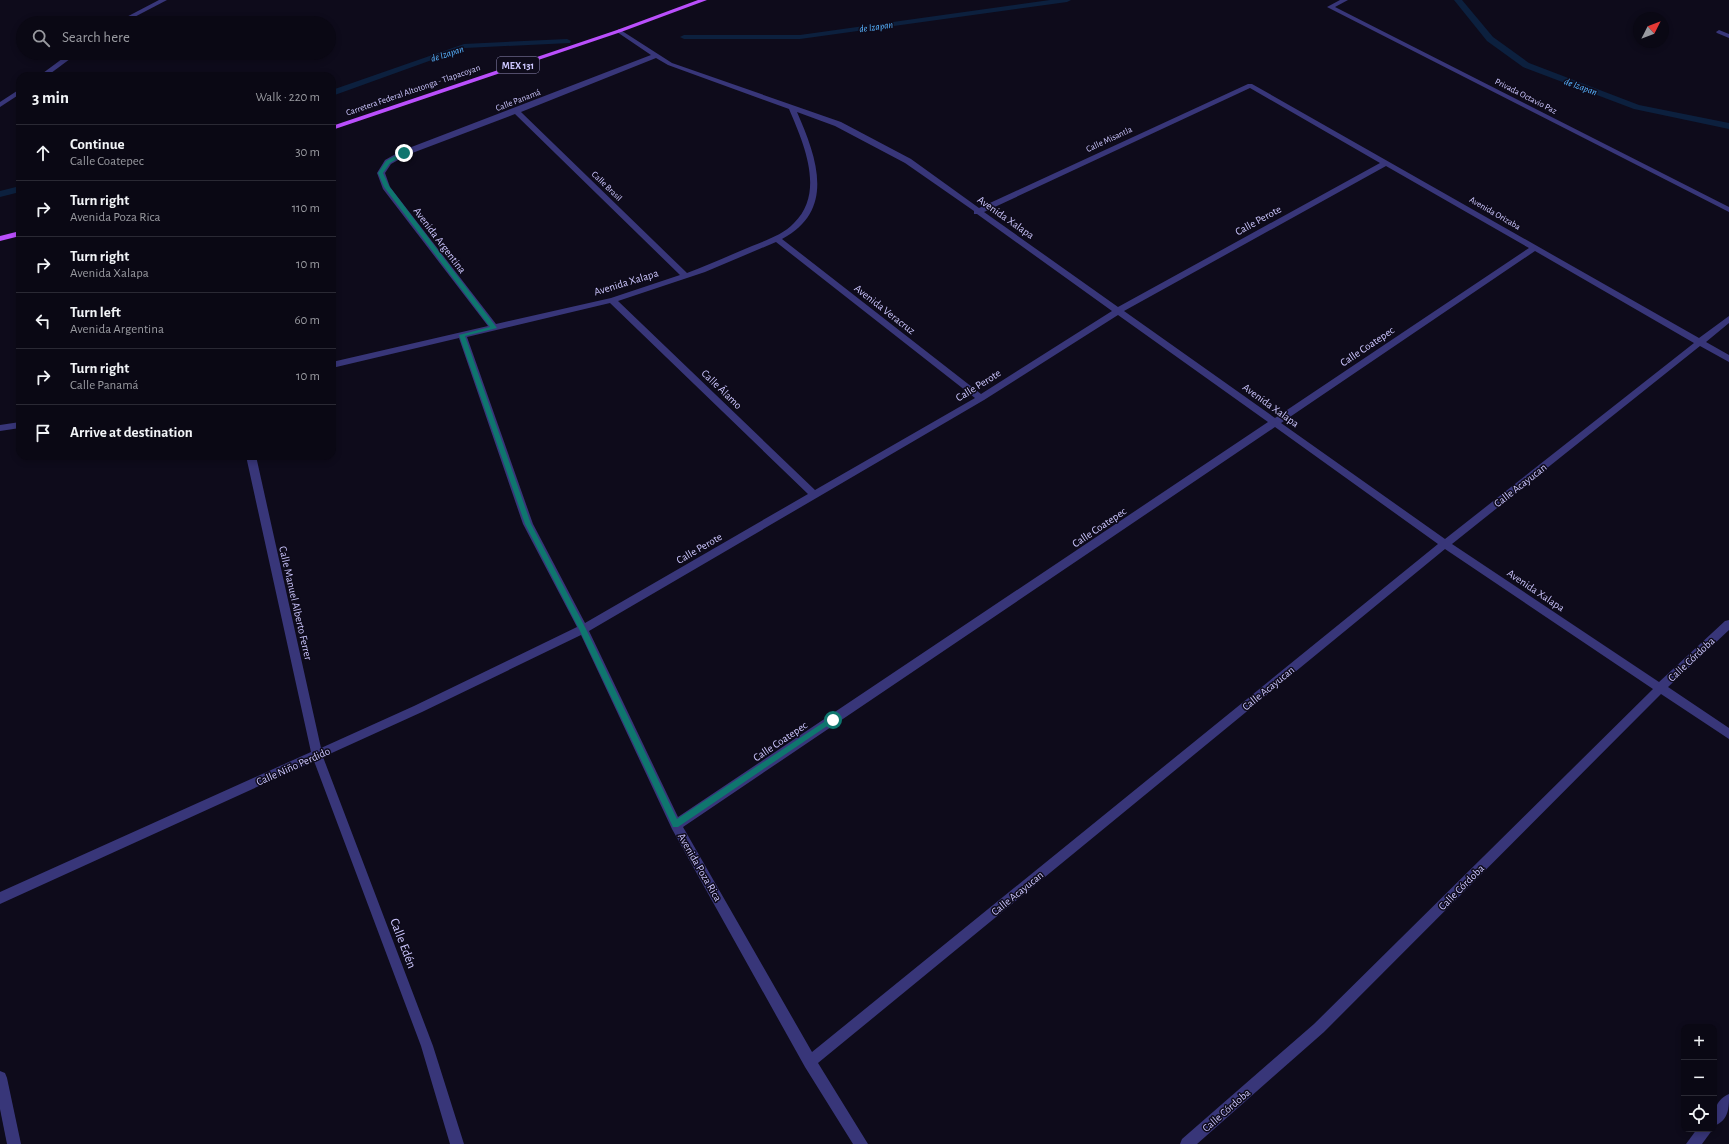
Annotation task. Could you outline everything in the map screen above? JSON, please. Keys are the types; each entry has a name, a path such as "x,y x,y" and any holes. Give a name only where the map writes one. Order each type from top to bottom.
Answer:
{"main road":[{"name":"Carretera Federal Altotonga - Tlapacoyan","path":"336,127 619,31 704,0"},
{"path":"0,240 16,234"}],"street":[{"path":"132,16 164,0"},
{"name":"Privada Octavio Paz","path":"1345,0 1330,7 1729,210"},
{"name":"Avenida Xalapa","path":"619,31 655,56 670,64 838,124 908,161 977,212 1119,310 1446,544 1729,734"},
{"path":"1719,32 1729,36"},
{"name":"Calle Panamá","path":"388,162 404,153 655,56"},
{"path":"48,72 65,60"},
{"name":"Avenida Orizaba","path":"1250,85 1729,359"},
{"name":"Calle Misantla","path":"977,212 1250,85"},
{"path":"0,105 16,94"},
{"name":"Avenida Xalapa","path":"336,364 612,300 734,258 776,238 797,224 812,203 814,183 810,155 792,108"},
{"name":"Calle Brasil","path":"516,111 685,276"},
{"name":"Avenida Argentina","path":"388,162 381,173 386,187 494,328"},
{"name":"Calle Perote","path":"583,629 981,398 1119,310 1387,162"},
{"name":"Avenida Veracruz","path":"776,238 981,398"},
{"name":"Calle Coatepec","path":"676,824 1534,248"},
{"name":"Calle Álamo","path":"612,300 815,495"},
{"name":"Calle Acayucan","path":"810,1062 1446,544 1729,319"},
{"name":"Avenida Poza Rica","path":"462,335 528,524 583,629 676,824 810,1062 861,1144"},
{"path":"0,428 16,426"},
{"name":"Calle Manuel Alberto Ferrer","path":"252,460 317,755"},
{"name":"Calle Córdoba","path":"1187,1144 1319,1028 1660,688 1729,624"},
{"name":"Calle Niño Perdido","path":"0,898 418,709 583,629"},
{"name":"Calle Edén","path":"317,755 427,1046 457,1144"},
{"path":"0,1078 14,1144"},
{"path":"1717,1115 1729,1101"},
{"path":"1693,1144 1703,1132"}],"waterway":[{"name":"de Izapan","path":"684,37 800,37 1067,0"},
{"name":"de Izapan","path":"1458,0 1490,39 1526,65 1637,107 1729,126"},
{"name":"de Izapan","path":"336,92 464,46 567,41"},
{"name":"de Izapan","path":"0,194 16,190"}],"route":[{"path":"404,153 388,162 381,173 386,187 494,328 462,335 528,524 583,629 676,824 833,720"}]}
